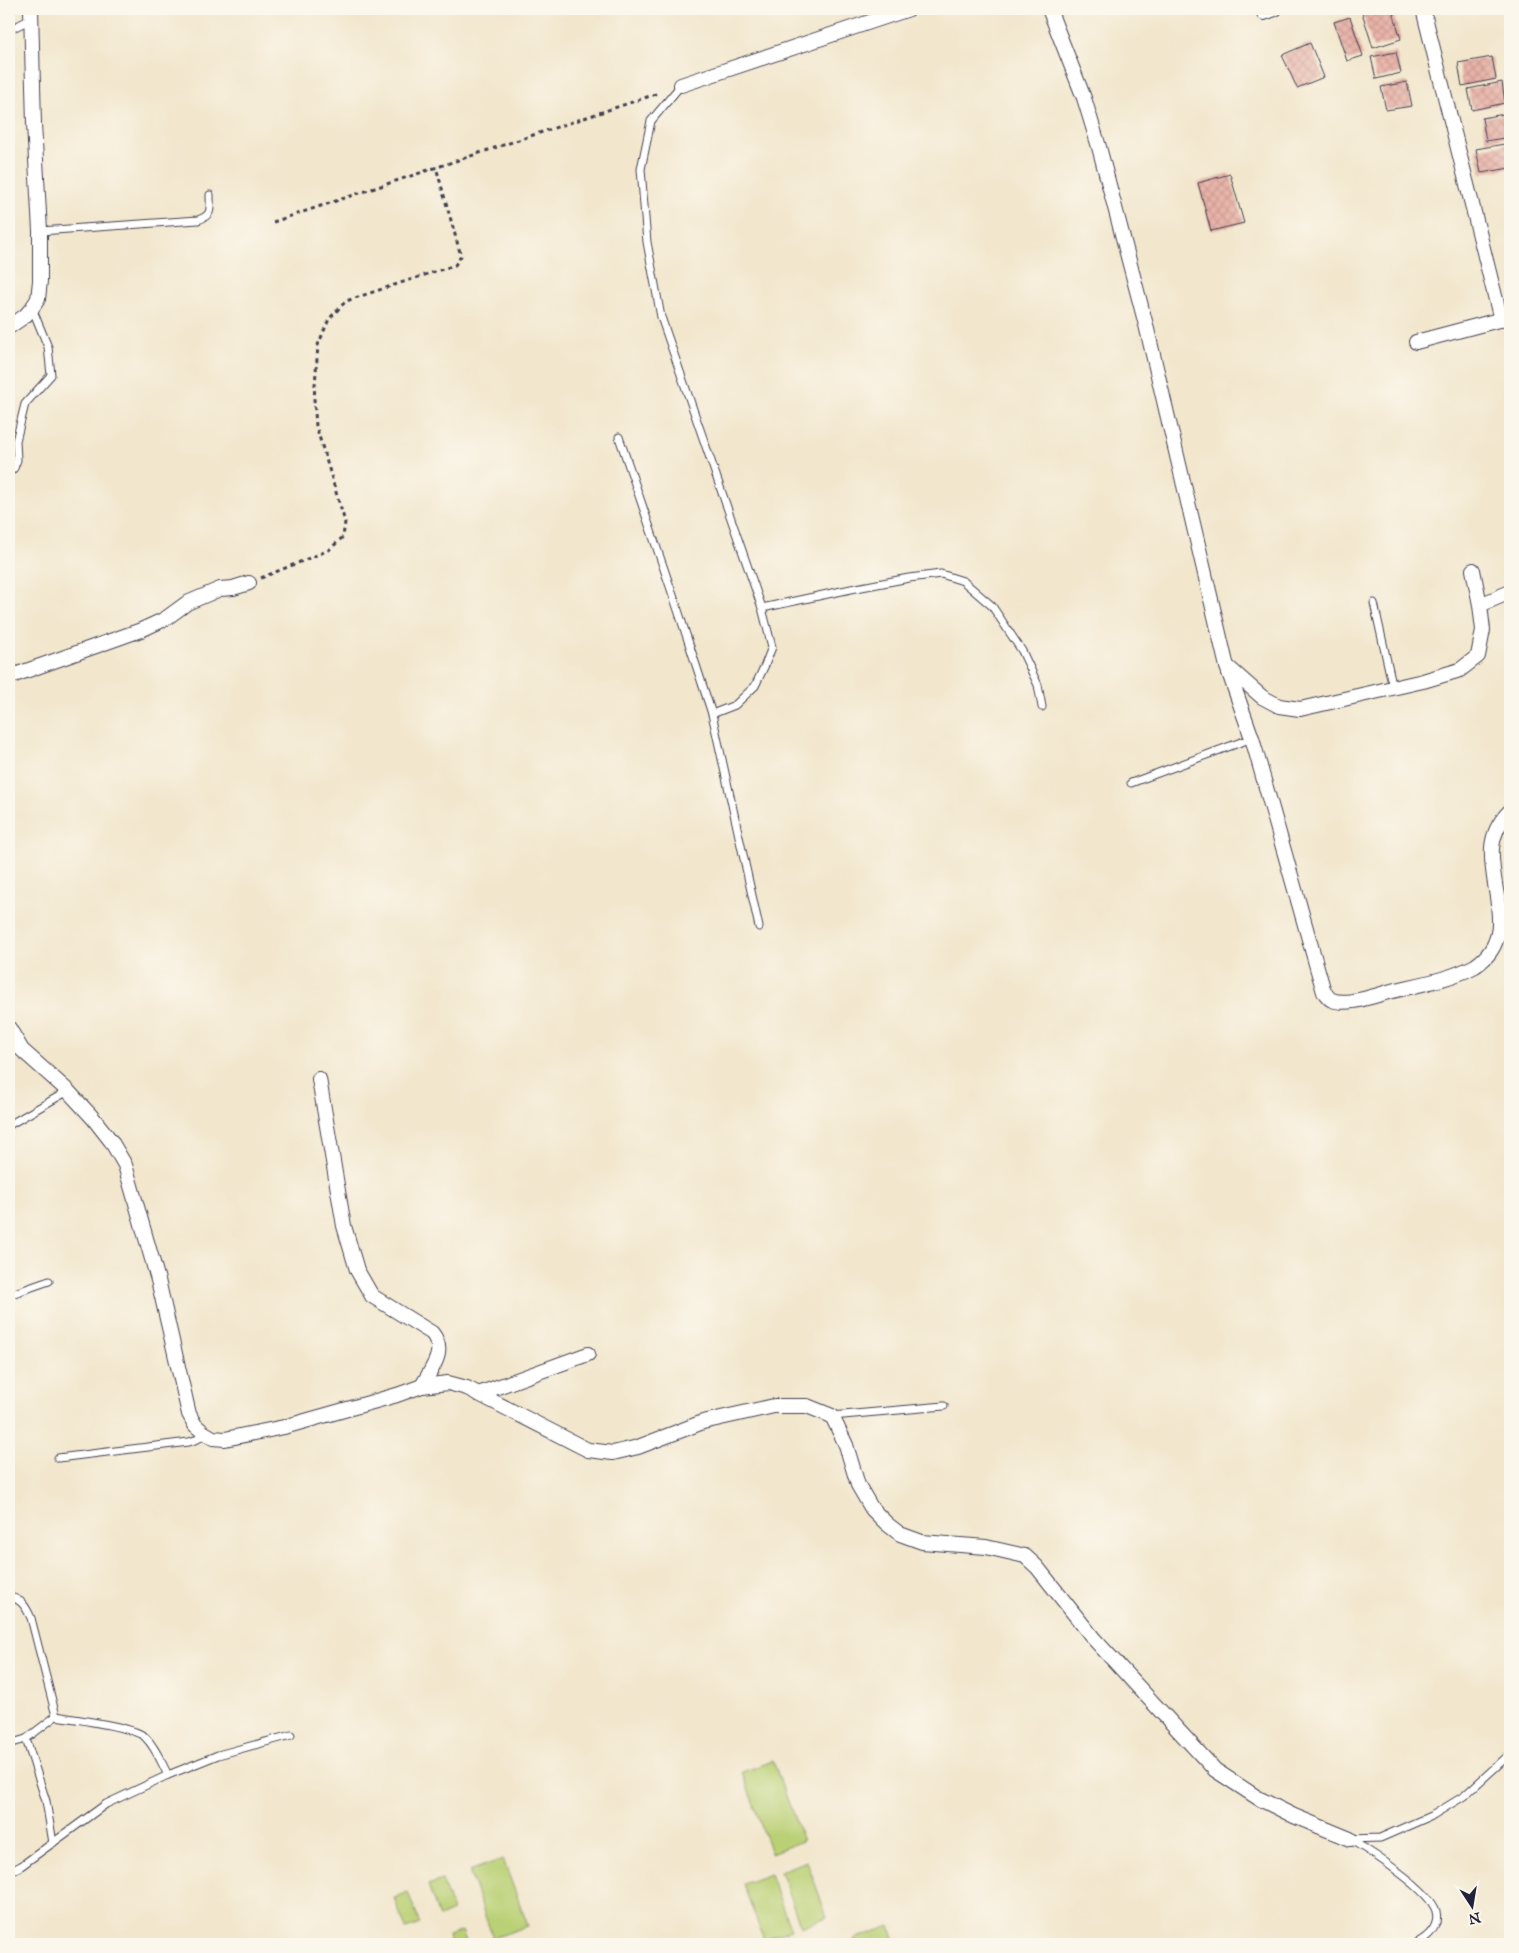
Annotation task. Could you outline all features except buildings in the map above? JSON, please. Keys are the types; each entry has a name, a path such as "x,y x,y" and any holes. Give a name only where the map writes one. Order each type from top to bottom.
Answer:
{"street":[{"path":"681,85 910,9"},
{"path":"1049,9 1084,98 1099,147 1146,325 1227,667 1252,738 1319,980 1324,992 1332,1000 1364,999 1460,973 1477,965 1489,954 1497,943 1502,931 1502,917 1492,849 1495,834 1510,811"},
{"path":"1416,342 1506,319 1422,9"},
{"path":"9,327 25,316 32,308 38,299 40,282 40,231 34,124 31,14"},
{"path":"1227,667 1262,697 1279,706 1300,709 1393,688 1460,670 1478,656 1482,630 1480,605 1473,570"},
{"path":"9,677 141,630 165,619 188,603 220,589 234,588 249,583"},
{"path":"1480,605 1510,592"},
{"path":"9,1028 22,1050 68,1091 111,1141 125,1165 158,1280 189,1414 195,1425 203,1432 213,1438 224,1439 284,1427 422,1386 448,1383 467,1388 588,1450 613,1453 638,1447 703,1422 774,1406 807,1406 832,1416 846,1445 858,1485 872,1510 886,1524 900,1534 922,1542 986,1547 1024,1556 1037,1567 1094,1639 1215,1770 1258,1798 1294,1816 1350,1839"},
{"path":"319,1080 344,1226 357,1270 372,1296 432,1334 438,1341 439,1354 422,1386"},
{"path":"478,1394 588,1354"}],"lane":[{"path":"9,30 31,14"},
{"path":"681,85 651,122 641,169 647,242 662,317 762,608 772,647 755,686 735,705 712,714"},
{"path":"40,231 198,220 207,217 210,212 210,195"},
{"path":"9,473 14,468 16,460 16,441 24,404 50,374 48,347 32,308"},
{"path":"619,437 712,714 760,927"},
{"path":"762,608 909,578 941,574 963,581 992,606 1022,651 1038,685 1042,707"},
{"path":"1374,603 1393,688"},
{"path":"1131,783 1252,738"},
{"path":"9,1125 68,1091"},
{"path":"9,1295 49,1281"},
{"path":"832,1416 944,1406"},
{"path":"58,1458 189,1442 198,1438 203,1432"},
{"path":"9,1597 20,1601 26,1607 31,1618 56,1716"},
{"path":"9,1744 26,1739 56,1716 136,1731 145,1736 168,1775"},
{"path":"9,1872 21,1866 106,1804 168,1775 218,1755 291,1735"},
{"path":"26,1739 46,1802 52,1843"},
{"path":"1350,1839 1380,1838 1433,1815 1464,1796 1510,1754"},
{"path":"1350,1839 1422,1891 1430,1902 1436,1912 1436,1924 1432,1933 1415,1944"}],"path":[{"path":"273,222 681,85"},
{"path":"249,583 329,550 343,537 345,522 316,426 314,399 318,345 329,319 346,302 455,265 462,256 436,167"}],"green space":[{"path":"773,1761 803,1841 771,1853 742,1772"},
{"path":"503,1859 528,1926 493,1938 469,1871"},
{"path":"807,1861 827,1917 801,1927 780,1871"},
{"path":"770,1874 791,1930 764,1940 743,1884"},
{"path":"442,1880 453,1911 439,1917 428,1885"},
{"path":"408,1892 420,1924 406,1929 394,1898"},
{"path":"890,1926 896,1944 856,1944 854,1939"},
{"path":"462,1931 467,1944 450,1944 448,1936"}]}
